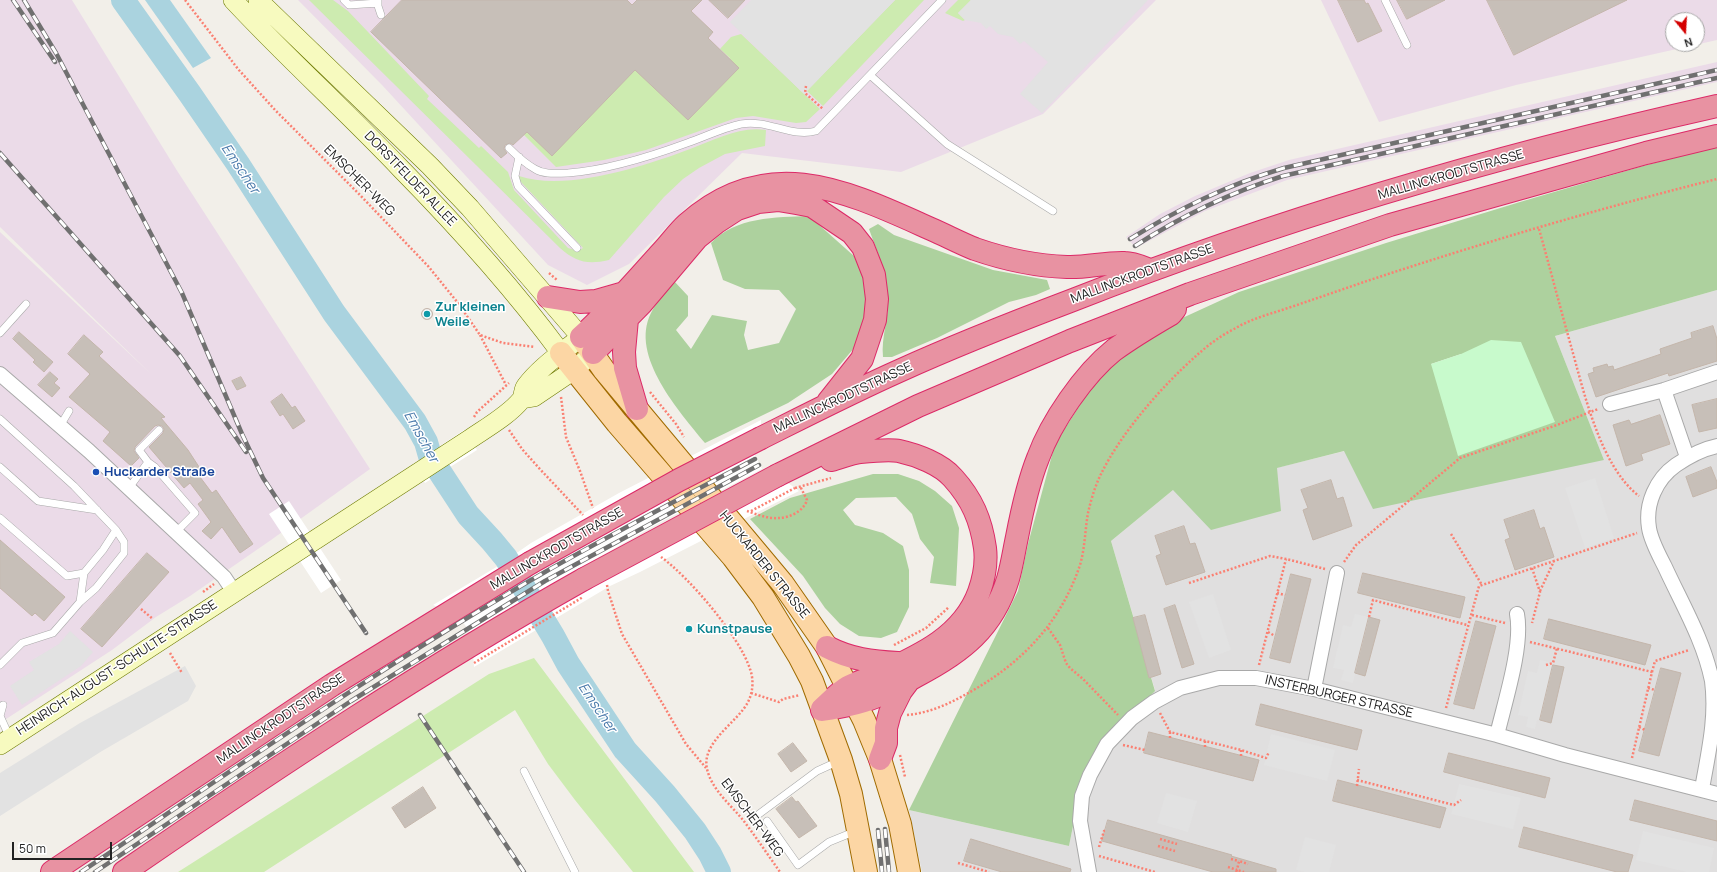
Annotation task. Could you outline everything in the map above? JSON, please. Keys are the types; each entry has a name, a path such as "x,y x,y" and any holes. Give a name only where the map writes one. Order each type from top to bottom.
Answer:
{"highway":[{"name":"MALLINCKRODTSTRASSE","path":"59,868 332,685 530,563 679,480 825,406 922,362 1029,317 1150,270 1267,229 1434,178 1586,137 1717,106"},
{"path":"124,872 287,762 472,644 584,579 778,475 918,406 1070,341 1190,294 1390,225 1646,153 1717,136"},
{"path":"587,345 596,324 686,225 709,206 729,195 762,184 789,182 818,186 850,195 974,248 1037,265 1068,267 1126,263 1150,270"},
{"path":"587,345 627,319 697,238 717,222 737,210 758,202 778,200 812,206 852,233 863,247 874,275 877,299 875,320 862,359 825,406"},
{"path":"548,297 580,302 596,301 625,292"},
{"path":"827,647 858,659 877,663 899,663 947,659 969,643 990,617 1001,598 1008,578 1026,496 1038,457 1070,398 1091,373 1114,351 1171,314 1190,294"},
{"path":"627,319 624,352 626,368 637,409"},
{"path":"778,475 859,452 898,451 929,461 950,474 963,489 973,505 979,519 983,537 987,560 983,580 974,604 961,623 947,637 929,649 899,663 875,697 851,696 822,710"},
{"path":"880,759 886,743 886,728 890,713 901,692 899,663"}],"main road":[{"name":"DORSTFELDER ALLEE","path":"233,0 401,168 460,232 542,327 568,362"},
{"name":"DORSTFELDER ALLEE","path":"258,0 430,166 470,208 548,297 587,345"},
{"path":"234,592 500,419 522,399 525,387 568,362 587,345"},
{"name":"HUCKARDER STRASSE","path":"587,345 604,370 783,584 827,647 880,759 900,824 908,872"},
{"name":"HUCKARDER STRASSE","path":"568,362 733,557 763,597 799,656 812,681 841,760 851,794 866,872"},
{"name":"HEINRICH-AUGUST-SCHULTE-STRASSE","path":"5,741 234,592"}],"street":[{"path":"1610,404 1664,390 1717,372"},
{"path":"0,374 129,488 224,577 234,592"},
{"path":"1664,390 1687,457"},
{"path":"1702,789 1716,718 1712,682 1703,648 1673,586 1649,529 1649,504 1656,487 1668,471 1687,457 1708,448 1717,446"},
{"path":"1314,689 1337,572"},
{"path":"1497,735 1515,657 1518,620"},
{"name":"INSTERBURGER STRASSE","path":"1089,872 1080,821 1082,796 1090,775 1108,744 1132,718 1154,702 1180,688 1219,678 1256,678 1314,689 1497,735 1565,756 1702,789 1717,794"}],"lane":[{"path":"344,0 349,5 378,2 381,14"},
{"path":"509,148 536,170 551,174 604,168 679,146 725,128 742,124 760,123 794,132 807,133 816,131 942,0"},
{"path":"1385,0 1407,45"},
{"path":"870,75 947,144 1053,211"},
{"path":"519,157 515,176 518,186 577,248"},
{"path":"0,333 26,304"},
{"path":"60,426 69,411"},
{"path":"0,419 74,486 116,530 124,542 124,553 96,588 80,602 53,633 22,643 0,665"},
{"path":"159,430 138,450 148,462 155,467 194,513 176,532"},
{"path":"129,488 148,462"},
{"path":"0,467 38,502 97,510"},
{"path":"0,518 67,576 84,573"},
{"path":"80,602 84,573 103,550 116,530"},
{"path":"3,705 0,716 5,741"},
{"path":"759,814 817,771 841,760"},
{"path":"524,772 575,872"},
{"path":"767,821 798,865 829,842 845,834 859,830"}],"path":[{"name":"EMSCHER-WEG","path":"185,0 238,69 276,111 359,194 412,250 458,303 480,335 506,385"},
{"path":"806,86 806,93 830,116"},
{"path":"904,716 922,713 943,706 977,688 1010,666 1039,639 1048,628 1067,596 1084,548 1088,515 1093,494 1101,474 1112,454 1144,411 1196,356 1235,328 1258,318 1399,271 1631,201 1717,179"},
{"path":"1539,228 1590,413 1618,472 1627,485 1649,504"},
{"path":"480,335 503,343 534,347"},
{"path":"472,420 477,412 514,379"},
{"path":"559,394 561,398 566,437 595,514"},
{"path":"1189,583 1270,556 1337,572 1356,545 1460,458 1590,413"},
{"path":"500,419 534,462 578,511 587,518"},
{"path":"795,488 835,476"},
{"path":"744,510 759,515 778,518 795,514 804,507 807,500 800,486"},
{"path":"1443,721 1479,586 1649,529"},
{"path":"1451,534 1482,585"},
{"path":"660,556 718,615 741,647 753,681 748,702 740,713 723,730 711,748 706,768"},
{"path":"1256,678 1286,559"},
{"path":"1472,615 1518,620 1530,630 1540,592 1554,561"},
{"path":"1532,568 1540,592"},
{"name":"EMSCHER-WEG","path":"607,584 608,592 622,634 686,744 706,768 719,794 743,821 780,872"},
{"path":"1277,592 1286,596"},
{"path":"1369,617 1373,600 1468,625"},
{"path":"899,663 926,628 942,615 952,602"},
{"path":"141,609 153,619"},
{"path":"1048,628 1060,645 1066,662 1070,668 1120,716"},
{"path":"1268,632 1276,636"},
{"path":"1530,642 1652,672"},
{"path":"1546,665 1552,663 1557,648"},
{"path":"1632,758 1655,661 1694,648"},
{"path":"167,649 182,673"},
{"path":"1648,688 1655,690"},
{"path":"751,693 779,702 805,693"},
{"path":"1159,711 1170,732 1170,738"},
{"path":"1639,727 1645,730"},
{"path":"1170,732 1242,750 1266,758 1269,752"},
{"path":"1205,741 1205,747"},
{"path":"1121,745 1145,750"},
{"path":"1241,756 1242,750"},
{"path":"1357,786 1359,769"},
{"path":"1357,780 1454,805 1461,800"},
{"path":"1393,789 1393,794"},
{"path":"1426,798 1426,803"},
{"path":"1098,849 1104,830 1105,831"},
{"path":"1160,839 1177,844"},
{"path":"1158,846 1175,851"},
{"path":"1097,855 1155,872"},
{"path":"1231,859 1248,864"},
{"path":"1237,871 1239,861"},
{"path":"958,863 980,868 989,872"},
{"path":"1228,867 1244,872"}],"shaded area":[{"path":"0,0 72,0 176,169 370,469 271,540 190,596 156,617 112,650 0,723 0,232 151,374 0,227"},
{"path":"298,0 1156,0 1043,114 901,172 742,153 629,264 587,285 548,265 382,85"},
{"path":"751,0 895,0 804,94 730,22"},
{"path":"971,0 1148,0 1042,113 1020,94 1048,62 1024,41 1020,44 1013,37 998,34 990,26 986,29 981,23 965,20 958,13"},
{"path":"1321,0 1717,0 1717,40 1705,43 1705,12 1665,12 1665,52 1516,85 1379,122"},
{"path":"1717,62 1717,82 1287,180 1205,211 1136,248 1126,237 1160,214 1195,196 1250,173 1289,160"},
{"path":"1717,290 1717,872 922,872 909,810 1069,846 1080,791 1107,741 1155,690 1111,541 1173,490 1276,468 1345,451 1604,460 1555,336"},
{"path":"1595,478 1614,538 1585,548 1565,488"},
{"path":"1213,594 1231,650 1209,658 1189,602"},
{"path":"1355,614 1369,617 1353,683 1341,680 1344,670 1333,668 1343,625 1351,627"},
{"path":"70,631 93,652 81,666 22,705 10,686 34,670 29,662 59,644"},
{"path":"1540,660 1554,663 1540,720 1537,720 1535,729 1526,727 1528,717 1518,715 1528,671 1537,673"},
{"path":"185,666 196,686 188,701 102,751 0,816 0,773 80,723"},
{"path":"1271,734 1335,750 1327,781 1264,765"},
{"path":"1459,784 1521,798 1513,829 1451,814"},
{"path":"1166,793 1197,801 1188,832 1157,823"},
{"path":"1643,831 1714,848 1709,872 1687,872 1636,860"},
{"path":"1305,837 1336,845 1329,872 1305,872 1296,870"}],"green space":[{"path":"309,0 333,0 348,11 429,96 427,99 479,148 481,146 508,172 514,190 568,248 578,251 583,248 520,181 519,176 538,180 559,181 605,175 651,163 727,135 746,130 766,130 765,146 725,154 699,168 683,179 664,197 609,260 594,262 582,261 571,256 560,248"},
{"path":"895,0 924,0 823,106 807,91"},
{"path":"958,0 971,0 958,13 965,20 963,21 945,13"},
{"path":"741,34 820,109 806,122 796,123 753,116 736,118 646,150 604,160 556,167 524,135 527,132 552,155 662,42 644,78 688,120 730,77 721,67 730,58 720,49 731,37"},
{"path":"1717,147 1717,290 1555,336 1604,460 1373,509 1344,451 1277,468 1281,511 1211,530 1173,490 1111,541 1155,691 1107,741 1080,791 1069,846 909,810 1018,591 1028,544 1055,444 1106,364 1178,320 1239,292 1386,243 1643,166","holes":["1461,354 1555,422 1431,364"]},
{"path":"809,216 854,256 863,271 868,286 866,329 860,341 832,374 788,403 705,443 671,400 652,365 647,347 646,330 651,313 674,281 688,296 688,316 676,330 691,349 712,315 747,321 744,335 748,350 779,343 796,309 779,290 745,289 723,280 711,243 721,234 744,223 770,218"},
{"path":"878,224 894,235 993,270 1047,280 1050,289 1036,295 1009,302 937,338 892,357 883,357 883,342 888,298 886,280 869,229"},
{"path":"1491,340 1521,342 1555,422 1458,456 1431,364 1461,354"},
{"path":"873,474 898,474 919,481 935,491 952,506 959,528 956,586 930,583 934,557 920,539 912,514 896,497 856,498 843,510 855,525 883,533 903,546 909,570 909,607 897,632 881,638 859,636 840,624 825,608 803,576 750,519 790,498"},
{"path":"534,658 694,872 633,872 548,764 515,710 264,872 178,872 489,674"}],"water":[{"path":"145,0 170,0 211,58 193,68"}],"pier":[{"path":"761,420 761,449 754,453 762,469 659,523 538,592 470,633 460,617 540,570 459,616 433,605 498,566 531,543 619,493"},
{"path":"464,430 477,450 425,483 413,464"},
{"path":"769,469 799,491 610,586 474,667 472,635"},
{"path":"289,501 341,580 321,593 269,514"}],"building":[{"path":"402,0 627,0 632,5 637,0 702,0 691,11 713,32 708,38 739,68 688,120 635,70 552,156 527,132 513,145 510,143 505,145 504,149 507,153 501,158 371,32"},
{"path":"709,0 745,0 728,18"},
{"path":"1338,0 1364,0 1366,4 1368,3 1382,31 1358,42"},
{"path":"1397,0 1445,0 1407,19"},
{"path":"1487,0 1627,0 1514,55"},
{"name":"Zur kleinen Weile","path":"425,309 429,309 431,310 431,318 425,319 422,316 422,312"},
{"path":"1713,326 1717,339 1717,361 1669,376 1668,373 1596,397 1588,374 1594,372 1593,368 1607,364 1608,367 1613,366 1614,370 1661,354 1660,349 1692,338 1691,333"},
{"path":"19,332 53,362 44,372 33,362 35,360 13,339"},
{"path":"84,335 103,352 99,356 165,417 161,418 188,450 201,470 197,473 212,493 216,490 253,544 240,553 222,527 211,539 202,531 211,522 198,504 203,500 190,483 184,488 149,447 163,433 164,429 162,426 155,426 135,447 134,451 139,458 131,466 103,441 110,432 69,397 90,374 68,354"},
{"path":"50,372 58,379 54,383 60,388 52,397 38,385"},
{"path":"241,377 246,386 237,390 232,381"},
{"path":"282,394 292,408 295,406 305,421 293,429 283,414 280,416 271,402"},
{"path":"1717,399 1717,428 1699,432 1692,405"},
{"path":"1660,415 1670,444 1641,454 1643,460 1626,466 1613,425 1629,420 1631,424"},
{"path":"1711,467 1717,482 1717,488 1693,497 1686,477"},
{"path":"1331,480 1337,499 1343,497 1352,526 1313,540 1303,510 1308,508 1301,490"},
{"path":"1534,510 1540,529 1544,527 1554,557 1515,570 1505,540 1510,538 1504,520"},
{"path":"1184,526 1190,544 1195,543 1205,572 1166,585 1156,556 1161,554 1155,536"},
{"path":"0,540 65,597 44,621 35,613 32,616 0,588"},
{"path":"147,553 169,572 102,647 81,629"},
{"path":"1363,573 1465,597 1460,618 1358,593"},
{"path":"1291,574 1311,579 1290,663 1270,658"},
{"path":"1175,605 1194,664 1182,668 1164,609"},
{"path":"1145,615 1161,674 1149,678 1133,618"},
{"path":"1369,617 1380,620 1365,676 1355,673"},
{"path":"1549,619 1651,645 1645,665 1544,639"},
{"path":"1476,621 1496,626 1474,709 1454,704"},
{"path":"1553,665 1564,667 1551,723 1540,720"},
{"path":"1661,668 1681,673 1659,756 1639,751"},
{"path":"1261,704 1362,730 1357,750 1256,725"},
{"path":"1149,732 1259,760 1253,781 1144,753"},
{"path":"793,743 807,761 791,772 778,754"},
{"path":"1449,753 1550,778 1545,798 1444,772"},
{"path":"1338,780 1446,808 1440,828 1333,801"},
{"path":"423,787 436,808 405,828 392,808"},
{"path":"792,797 796,802 798,801 817,826 799,838 776,809"},
{"path":"1635,800 1717,821 1717,841 1630,820"},
{"path":"1108,820 1232,855 1231,856 1276,869 1276,872 1213,872 1102,841"},
{"path":"1524,827 1633,855 1628,872 1617,872 1519,847"},
{"path":"971,839 1071,869 1070,872 1002,872 964,861"}],"waterway":[{"name":"Emscher","path":"123,0 238,164 334,313 415,422 426,442 430,456 436,466 468,515 506,558 568,664 625,750 665,794 695,831 710,854 719,872"}],"railway":[{"path":"13,0 55,62"},
{"path":"24,0 56,53 182,293 242,434 263,478 366,633"},
{"path":"1130,239 1167,217 1204,198 1243,182 1284,168 1717,70"},
{"path":"1135,246 1171,224 1225,197 1283,176 1717,78"},
{"path":"0,153 180,356 246,452"},
{"path":"81,872 253,756 427,643 545,572 755,459"},
{"path":"95,872 351,701 545,581 759,465"},
{"path":"420,715 524,872"},
{"path":"885,829 889,872"},
{"path":"878,830 882,872"}],"place":[{"name":"Zur kleinen Weile","path":"427,314"},
{"name":"Huckarder Straße","path":"96,472"},
{"name":"Kunstpause","path":"689,629"}]}
